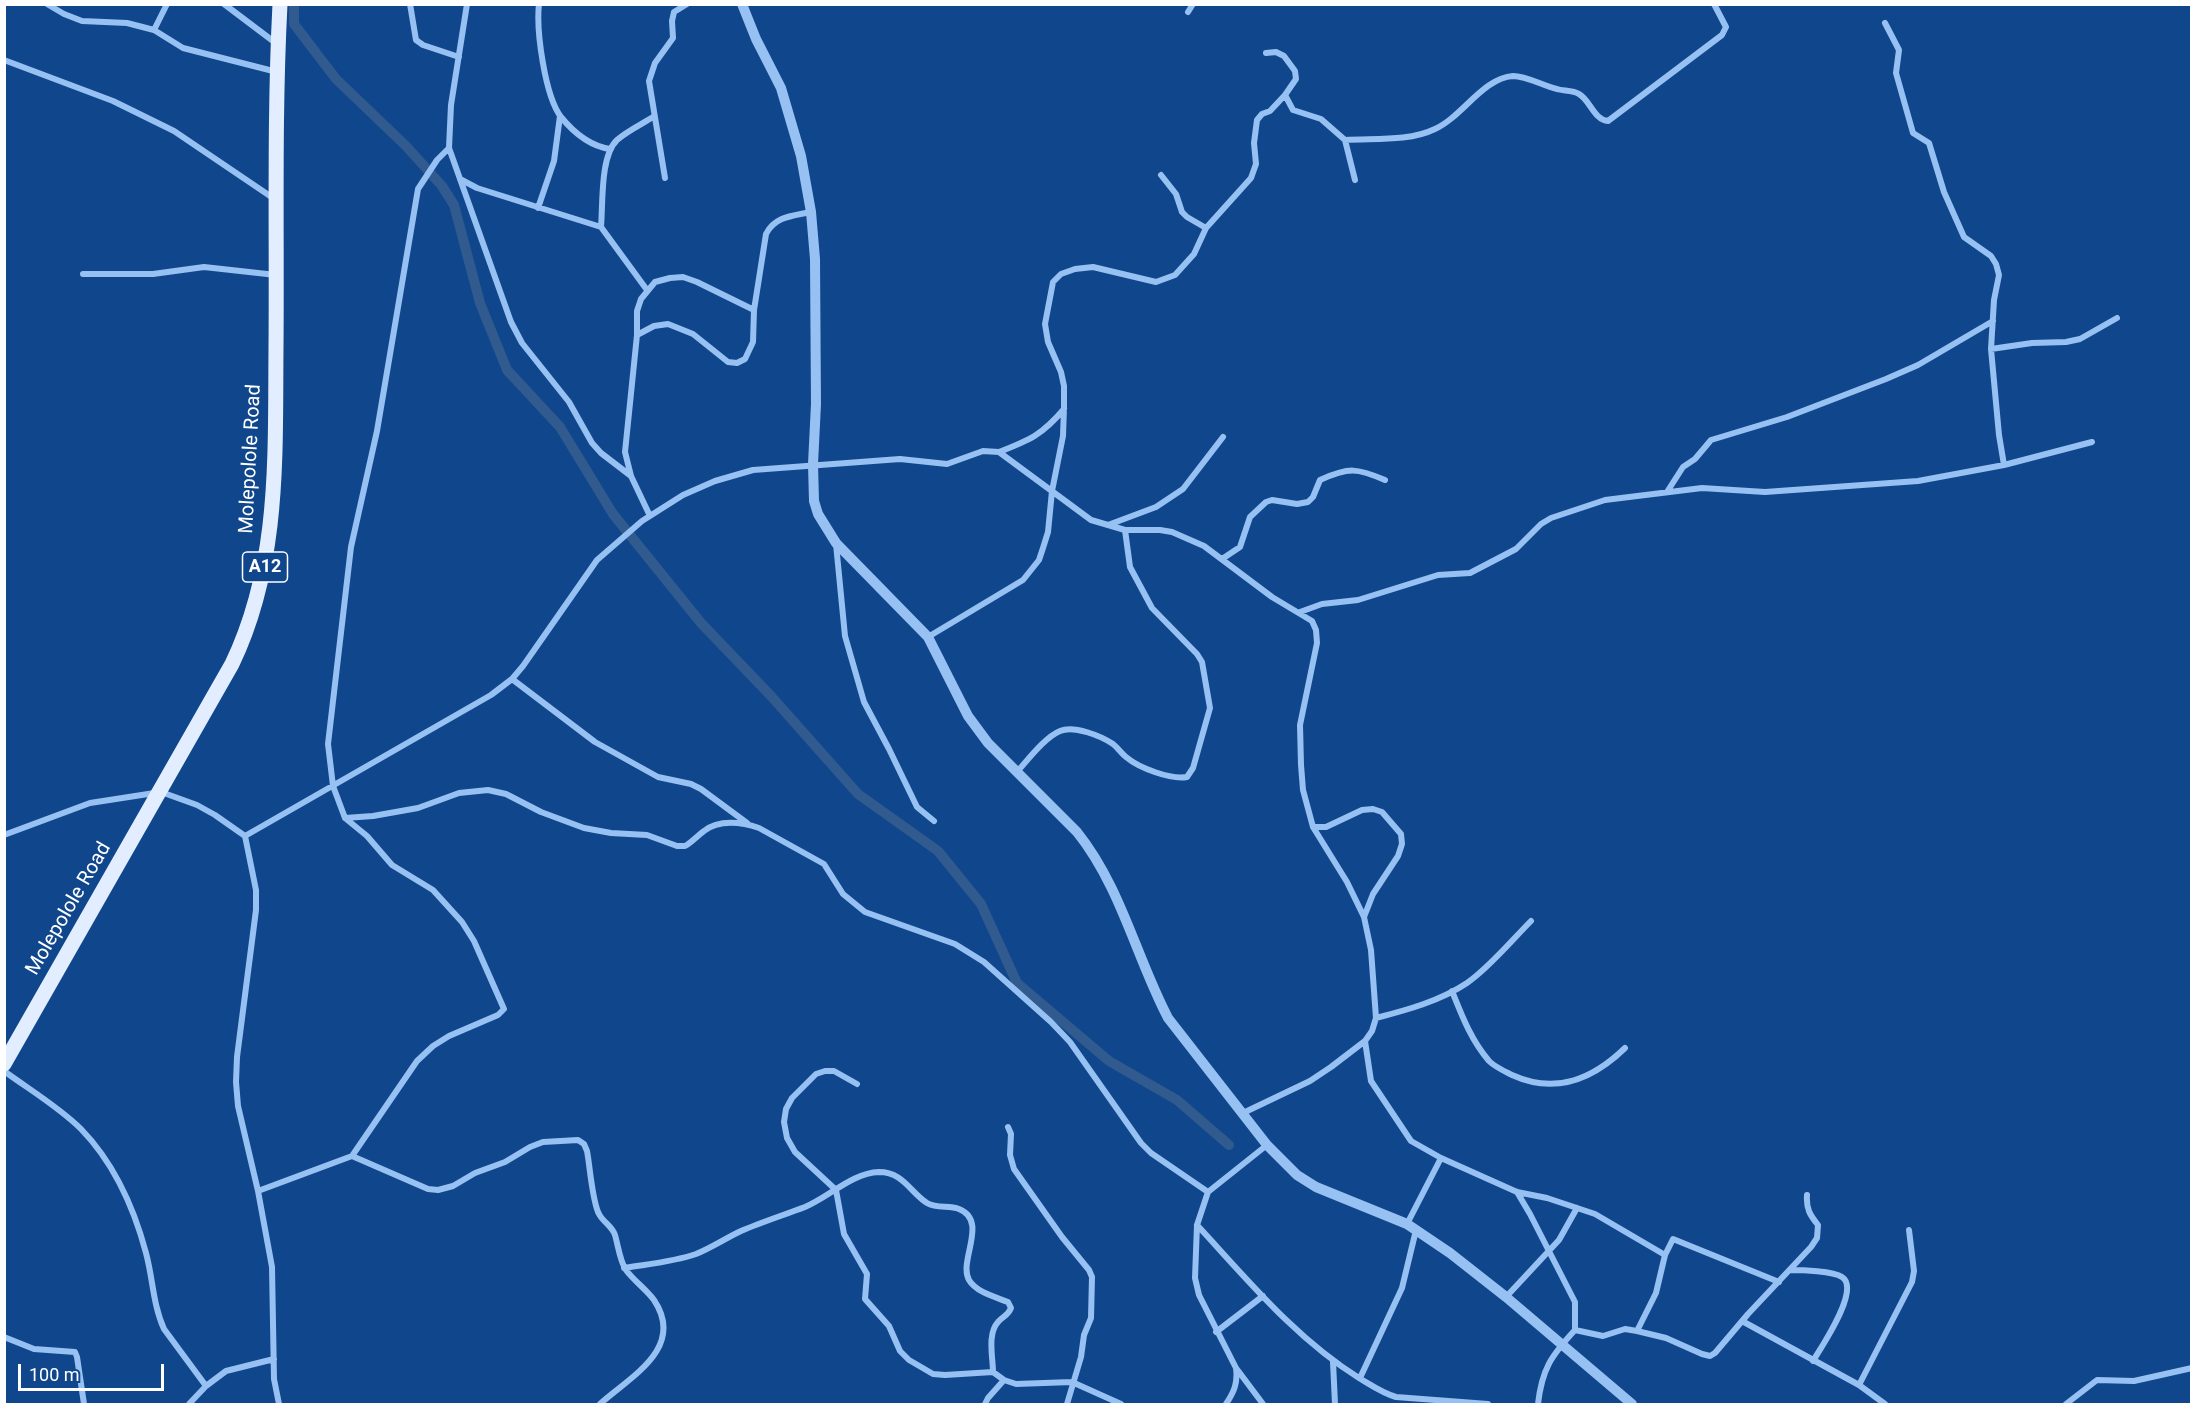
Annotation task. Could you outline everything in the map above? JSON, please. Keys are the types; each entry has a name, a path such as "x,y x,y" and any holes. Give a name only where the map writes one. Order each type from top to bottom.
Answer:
{"main road":[{"name":"Molepolole Road","path":"6,1056 161,792 236,656 253,616 261,587 271,526 276,457 276,200 280,4"}],"street":[{"path":"47,4 82,21 127,23 154,30 183,48 278,72"},
{"path":"154,30 167,4"},
{"path":"224,4 278,44"},
{"path":"410,4 416,40 423,45 459,57"},
{"path":"468,4 451,105 449,148 459,179 512,322 522,343 569,402 592,443 601,453 631,476"},
{"path":"539,4 537,18 546,75 561,116 588,142 610,149"},
{"path":"665,178 649,91 650,74 673,38 674,12 687,4"},
{"path":"742,4 756,39 782,88 801,156 811,212 816,393 814,501 818,514 836,543 928,637 976,729 1087,844 1112,889 1168,1018 1267,1144 1297,1175 1316,1187 1411,1227 1450,1253 1506,1297 1632,1404"},
{"path":"1188,12 1193,4"},
{"path":"1345,140 1403,137 1435,129 1494,82 1504,77 1516,76 1579,94 1600,118 1608,121 1722,35 1726,27 1714,4"},
{"path":"1885,23 1899,50 1896,73 1913,133 1929,143 1944,192 1964,237 1991,256 1999,274 1992,349 1999,435 2004,465"},
{"path":"928,637 1023,580 1039,560 1048,532 1052,491 1063,436 1064,386 1061,372 1048,342 1045,324 1053,282 1061,274 1075,269 1093,267 1156,282 1175,275 1194,255 1206,228 1243,188 1255,171 1254,132 1257,120 1286,95 1296,79 1295,71 1284,56 1276,52 1266,53"},
{"path":"4,60 113,101 174,131 276,200"},
{"path":"1286,95 1293,110 1322,119 1345,140 1355,180"},
{"path":"538,208 554,161 561,116"},
{"path":"601,227 605,170 610,149 618,139 653,117"},
{"path":"258,1191 352,1156 417,1060 449,1036 498,1015 504,1009 474,941 462,922 434,890 392,865 367,836 345,818 333,786 328,744 351,547 377,430 418,189 437,160 449,148"},
{"path":"1161,175 1176,194 1182,212 1187,218 1206,228"},
{"path":"459,179 477,189 601,227 647,290"},
{"path":"637,335 654,326 669,324 693,334 728,362 737,363 745,359 753,342 754,310 766,234 775,221 811,212"},
{"path":"83,274 153,274 204,267 277,275"},
{"path":"650,516 631,476 625,452 637,335 637,311 647,290 655,282 683,277 754,310"},
{"path":"1992,349 2080,339 2117,318"},
{"path":"1667,492 1683,467 1695,459 1711,440 1797,414 1886,379 1918,365 1993,321"},
{"path":"245,837 491,694 512,679 588,572 613,545 642,521 683,495 715,481 753,470 900,459 947,464 976,453 999,452 1034,438 1048,427 1064,408"},
{"path":"1107,526 1156,507 1183,489 1223,437"},
{"path":"1300,612 1322,604 1358,600 1438,575 1470,573 1516,549 1541,524 1557,516 1605,500 1702,488 1765,492 1918,481 2004,465 2092,442"},
{"path":"999,452 1083,515 1107,526 1125,530 1160,530 1189,538 1222,559 1272,597 1312,621 1317,637 1300,725 1302,782 1312,827 1347,882 1364,917 1371,950 1376,1018 1372,1031 1365,1041 1310,1081 1243,1113"},
{"path":"1222,559 1240,547 1250,517 1266,502 1272,500 1298,504 1308,502 1320,480 1332,474 1359,469 1385,480"},
{"path":"1016,773 1048,739 1059,731 1070,729 1095,736 1113,745 1133,762 1170,777 1187,777 1192,768 1210,708 1202,662 1152,608 1130,567 1125,530"},
{"path":"836,543 845,636 864,702 916,807 934,821"},
{"path":"512,679 595,742 658,777 691,784 701,789 748,824 824,864 843,894 865,912 954,944 984,962 1052,1022 1070,1042 1141,1143 1151,1153 1208,1192"},
{"path":"345,818 373,816 418,808 459,793 488,790 506,794 525,805 584,828 611,834 647,835 677,846 685,846 705,830 715,826 726,823 748,824"},
{"path":"4,835 90,803 161,792 206,810 245,837 256,890 256,910 236,1082 238,1106 258,1191 272,1267 274,1379 279,1404"},
{"path":"1312,827 1326,827 1362,810 1373,809 1382,813 1401,834 1402,844 1398,856 1373,894 1364,917"},
{"path":"1376,1018 1410,1009 1452,991 1475,976 1532,921"},
{"path":"1452,991 1470,1034 1481,1051 1491,1063 1519,1078 1546,1084 1571,1081 1593,1074 1625,1048"},
{"path":"1365,1041 1371,1081 1407,1137 1415,1144 1517,1192 1547,1198 1595,1214 1665,1255"},
{"path":"4,1071 81,1128 112,1168 136,1221 164,1329 206,1386"},
{"path":"857,1084 834,1071 816,1074 792,1098 786,1109 784,1122 787,1138 795,1152 836,1190 844,1234 867,1274 865,1299 889,1326 900,1352 933,1374 945,1376 993,1372 1004,1380 1016,1384 1072,1382 1121,1404"},
{"path":"1008,1127 1011,1134 1010,1155 1014,1169 1092,1277 1091,1318 1084,1335 1081,1357 1067,1404"},
{"path":"352,1156 428,1189 438,1190 453,1186 475,1173 505,1162 543,1142 578,1140 584,1144 598,1212 615,1233 624,1268 654,1300 664,1329 662,1340 645,1366 600,1404"},
{"path":"1263,1404 1236,1368 1216,1332 1199,1295 1195,1278 1197,1224 1208,1192 1267,1144"},
{"path":"1360,1378 1402,1288 1411,1227 1441,1158"},
{"path":"624,1268 675,1260 697,1253 743,1230 807,1206 865,1174 891,1173 904,1181 928,1204 957,1208 970,1218 972,1242 966,1270 968,1278 973,1285 987,1294 1008,1302 1011,1308 1009,1314 998,1322 994,1329 993,1372"},
{"path":"1517,1192 1575,1302 1577,1321 1575,1330 1546,1366 1538,1404"},
{"path":"1575,1330 1603,1336 1625,1329 1637,1331 1666,1338 1710,1356 1810,1247 1819,1231 1818,1225 1806,1206 1807,1195"},
{"path":"1506,1297 1562,1235 1577,1208"},
{"path":"1197,1224 1306,1340 1334,1362 1385,1394 1396,1397 1488,1404"},
{"path":"1859,1385 1912,1282 1914,1271 1909,1230"},
{"path":"1637,1331 1656,1293 1665,1255 1673,1239 1779,1282"},
{"path":"1790,1270 1839,1275 1846,1280 1849,1287 1845,1304 1813,1361"},
{"path":"1216,1332 1263,1296"},
{"path":"1742,1321 1859,1385 1885,1404"},
{"path":"4,1337 34,1349 75,1352 84,1404"},
{"path":"189,1404 206,1386 226,1371 274,1359"},
{"path":"1334,1362 1335,1404"},
{"path":"1226,1404 1238,1380 1236,1368"},
{"path":"2066,1404 2097,1380 2134,1382 2192,1368"},
{"path":"985,1404 1004,1380"}],"waterway":[{"path":"294,4 294,24 336,79 406,146 442,186 454,205 480,303 507,370 560,427 613,514 701,623 771,696 858,794 938,851 981,904 1017,983 1109,1061 1177,1100 1229,1145"}]}
